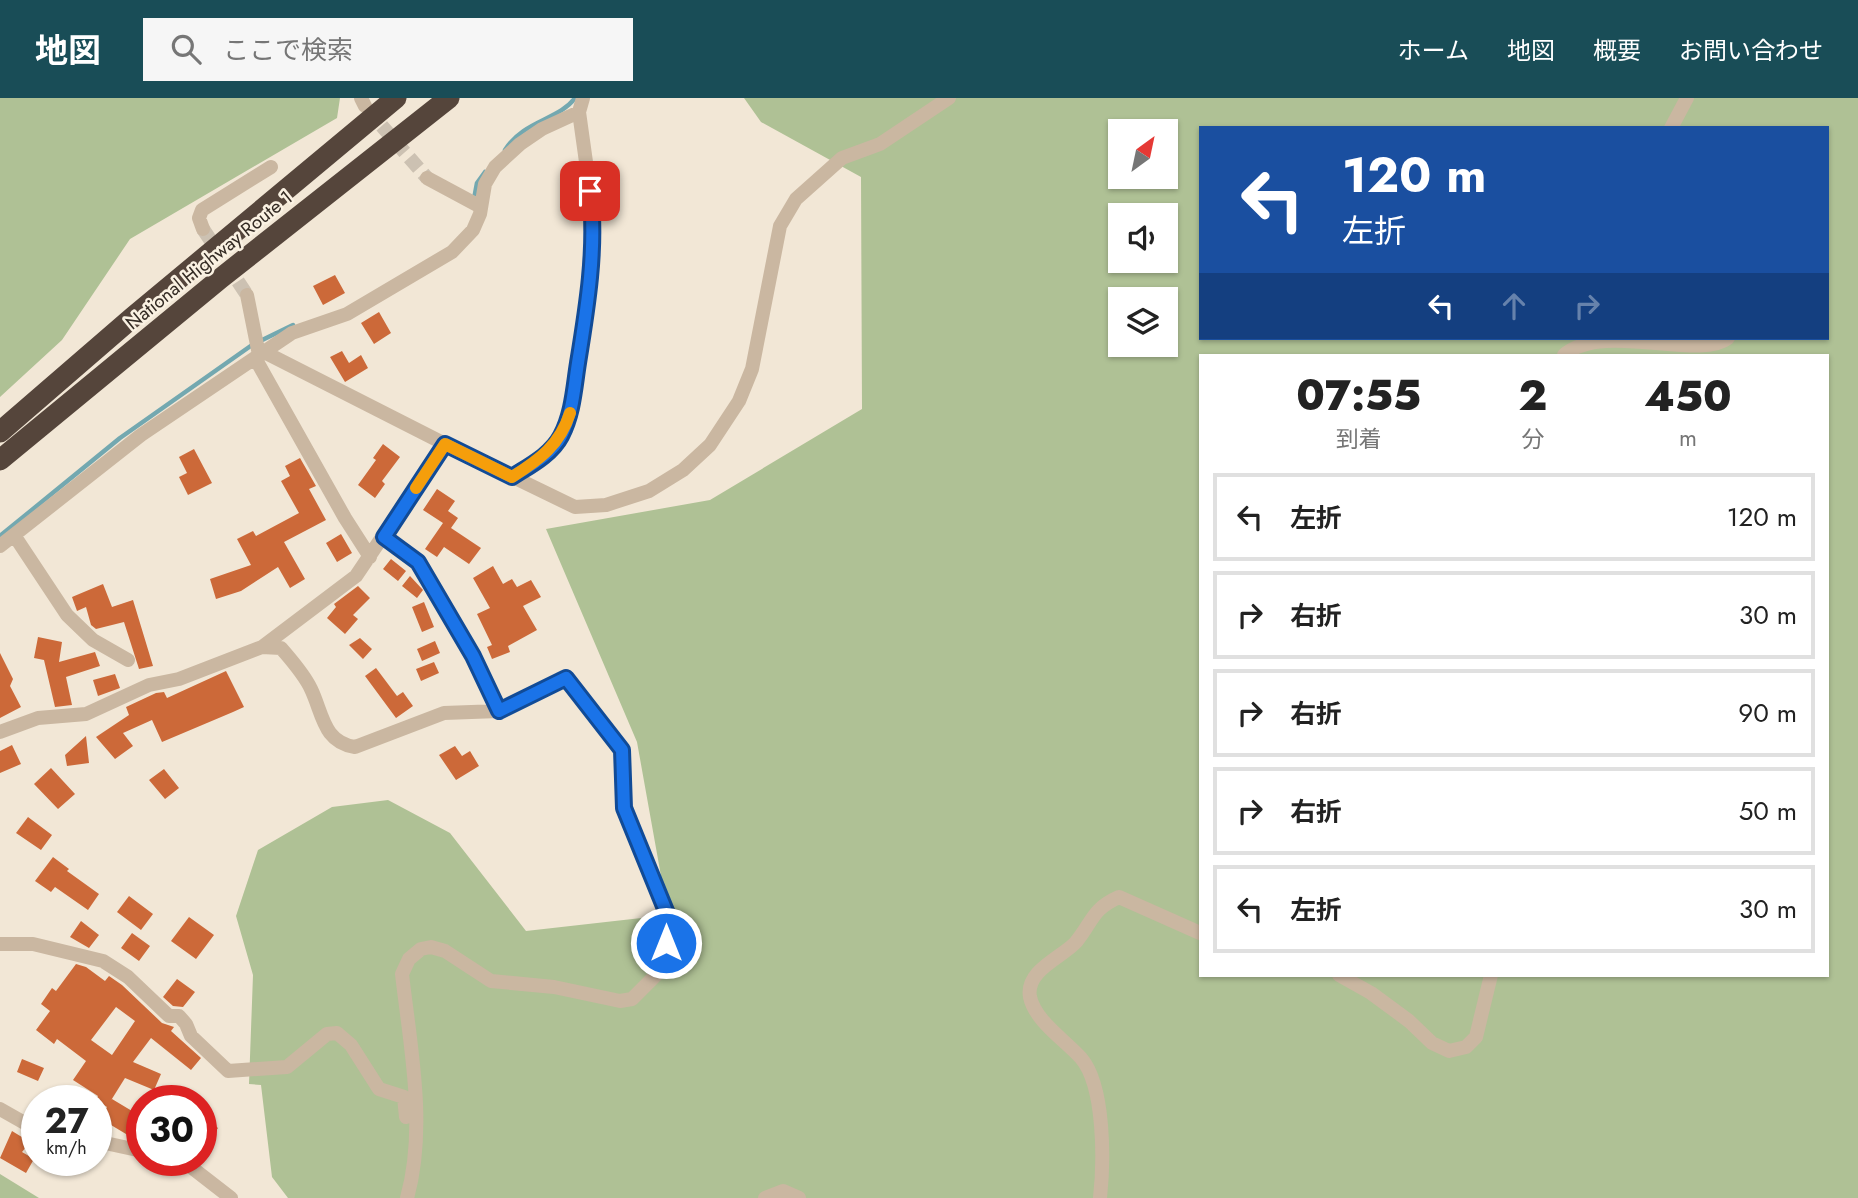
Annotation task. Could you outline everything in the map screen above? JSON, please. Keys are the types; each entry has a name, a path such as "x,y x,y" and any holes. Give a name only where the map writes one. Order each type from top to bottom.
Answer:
{"highway":[{"name":"National Highway Route 1","path":"0,432 133,317 397,98"},
{"name":"National Highway Route 1","path":"0,460 211,287 449,98"}],"street":[{"path":"259,355 575,507 606,505 649,491 683,470 710,445 739,401 752,369 780,226 796,199 842,158 880,144 949,98"},
{"path":"1672,126 1687,98"},
{"path":"0,546 141,435 292,333 347,314 452,253 473,230 485,184 495,167 520,144 581,105 593,212 586,314 570,415 560,439 538,461 512,477"},
{"path":"203,229 198,218 202,210 271,167"},
{"path":"427,178 481,207"},
{"path":"247,295 259,355 345,518 370,557"},
{"path":"1565,354 1573,347 1611,341 1702,344 1722,343 1726,340"},
{"path":"0,732 38,718 86,714 149,685 179,679 262,647 356,576 445,444"},
{"path":"14,535 67,615 93,640 128,660"},
{"path":"384,537 418,562 473,656 499,711"},
{"path":"262,647 281,648 311,689 323,723 331,736 342,745 355,747 444,713 499,711 566,678 622,750 624,808 668,916 666,943 657,974 632,999 620,1001 554,987 491,981 445,951 430,947 421,949 409,959 402,974 413,1080 413,1160 407,1198"},
{"path":"1100,1198 1100,1124 1095,1089 1083,1060 1042,1019 1030,997 1031,984 1057,955 1074,944 1101,905 1119,897 1199,933"},
{"path":"0,944 33,944 103,961 128,977 169,1016 179,1016 191,1036 228,1071 287,1067 327,1034 337,1032 351,1045 379,1089 404,1097 413,1160"},
{"path":"1343,977 1400,1014 1432,1043 1449,1051 1466,1047 1476,1037 1491,977"},
{"path":"0,1109 21,1121"},
{"path":"203,1176 231,1198"},
{"path":"765,1198 783,1191 799,1198"}],"green space":[{"path":"0,98 340,98 337,118 130,239 62,340 0,397"},
{"path":"744,98 1858,98 1858,1198 288,1198 272,1177 261,1085 249,1084 253,975 236,916 258,850 332,807 388,800 450,833 526,931 668,915 637,742 546,529 710,500 862,409 861,177 761,122"},
{"path":"0,1174 39,1198 0,1198"}],"building":[{"path":"335,275 345,293 323,305 313,286"},
{"path":"379,312 391,333 374,344 361,323"},
{"path":"342,351 349,363 361,355 368,368 345,382 330,357"},
{"path":"383,444 400,457 382,481 385,484 375,498 358,485 376,460 373,458"},
{"path":"194,449 212,483 188,495 179,477 187,473 179,457"},
{"path":"300,458 316,486 309,489 326,520 284,542 305,579 290,588 278,567 241,591 216,599 210,579 251,565 237,539 253,531 256,536 299,513 281,481 290,476 285,466"},
{"path":"437,489 455,501 448,511 458,518 451,528 481,548 469,564 444,547 437,557 425,549 443,523 423,510"},
{"path":"341,534 352,553 337,562 326,543"},
{"path":"391,559 406,571 398,581 383,569"},
{"path":"493,566 503,584 512,579 517,587 531,580 541,597 523,606 537,630 508,646 510,652 492,659 487,647 492,645 477,614 490,608 473,578"},
{"path":"410,576 423,590 417,598 402,586"},
{"path":"103,584 112,607 133,600 153,666 139,669 124,622 96,629 91,625 86,607 77,611 72,597"},
{"path":"358,586 370,598 353,615 358,619 345,634 327,618 336,607 334,604"},
{"path":"424,602 434,627 422,632 412,607"},
{"path":"38,637 62,642 59,662 95,652 100,666 66,677 72,705 55,707 44,660 34,658"},
{"path":"360,638 372,649 363,659 349,645"},
{"path":"435,641 440,653 422,661 417,649"},
{"path":"0,653 13,679 10,686 21,707 0,718"},
{"path":"434,662 439,673 421,681 416,669"},
{"path":"376,668 397,696 403,692 413,706 396,718 365,676"},
{"path":"226,671 244,707 162,742 152,720 123,733 133,746 115,759 96,737 129,715 126,707 156,693 164,692 167,698"},
{"path":"115,674 120,688 98,696 93,680"},
{"path":"86,736 89,763 67,766 65,755"},
{"path":"12,745 21,764 0,773 0,751"},
{"path":"455,746 462,756 470,751 479,766 456,780 439,755"},
{"path":"51,768 75,794 58,809 34,784"},
{"path":"164,769 179,788 165,799 149,780"},
{"path":"28,817 52,835 41,850 16,833"},
{"path":"53,857 69,869 67,871 99,894 88,910 55,887 51,892 35,881"},
{"path":"129,896 153,914 141,930 117,912"},
{"path":"189,917 214,935 196,959 171,941"},
{"path":"81,921 99,935 89,948 70,937"},
{"path":"132,933 150,946 139,961 121,948"},
{"path":"76,964 86,967 105,981 109,976 162,1023 174,1027 171,1031 201,1058 191,1070 151,1038 133,1062 161,1074 156,1085 142,1085 125,1078 112,1099 112,1085 81,1085 73,1080 86,1061 57,1039 54,1044 36,1030 50,1011 41,1004 52,988 56,991","holes":["116,1007 135,1021 112,1055 91,1040"]},
{"path":"177,979 195,992 183,1007 173,1006 163,997"},
{"path":"22,1059 44,1068 38,1081 17,1072"},
{"path":"112,1099 126,1107 126,1134 112,1126"},
{"path":"12,1131 21,1136 21,1170 0,1158"}],"waterway":[{"path":"505,150 522,132 560,111 575,98"},
{"path":"474,199 477,183 485,172"},
{"path":"0,536 120,438 252,345 293,325"}],"tunnel":[{"path":"368,110 427,178"},
{"path":"203,229 247,295"}],"slow traffic":[{"path":"416,488 445,444 512,477 538,461 560,439 570,413"}],"route":[{"path":"590,191 593,212 586,314 570,415 560,439 538,461 512,477 445,444 384,537 418,562 473,656 499,711 566,678 622,750 624,808 662,895 668,916 666,943"}]}
